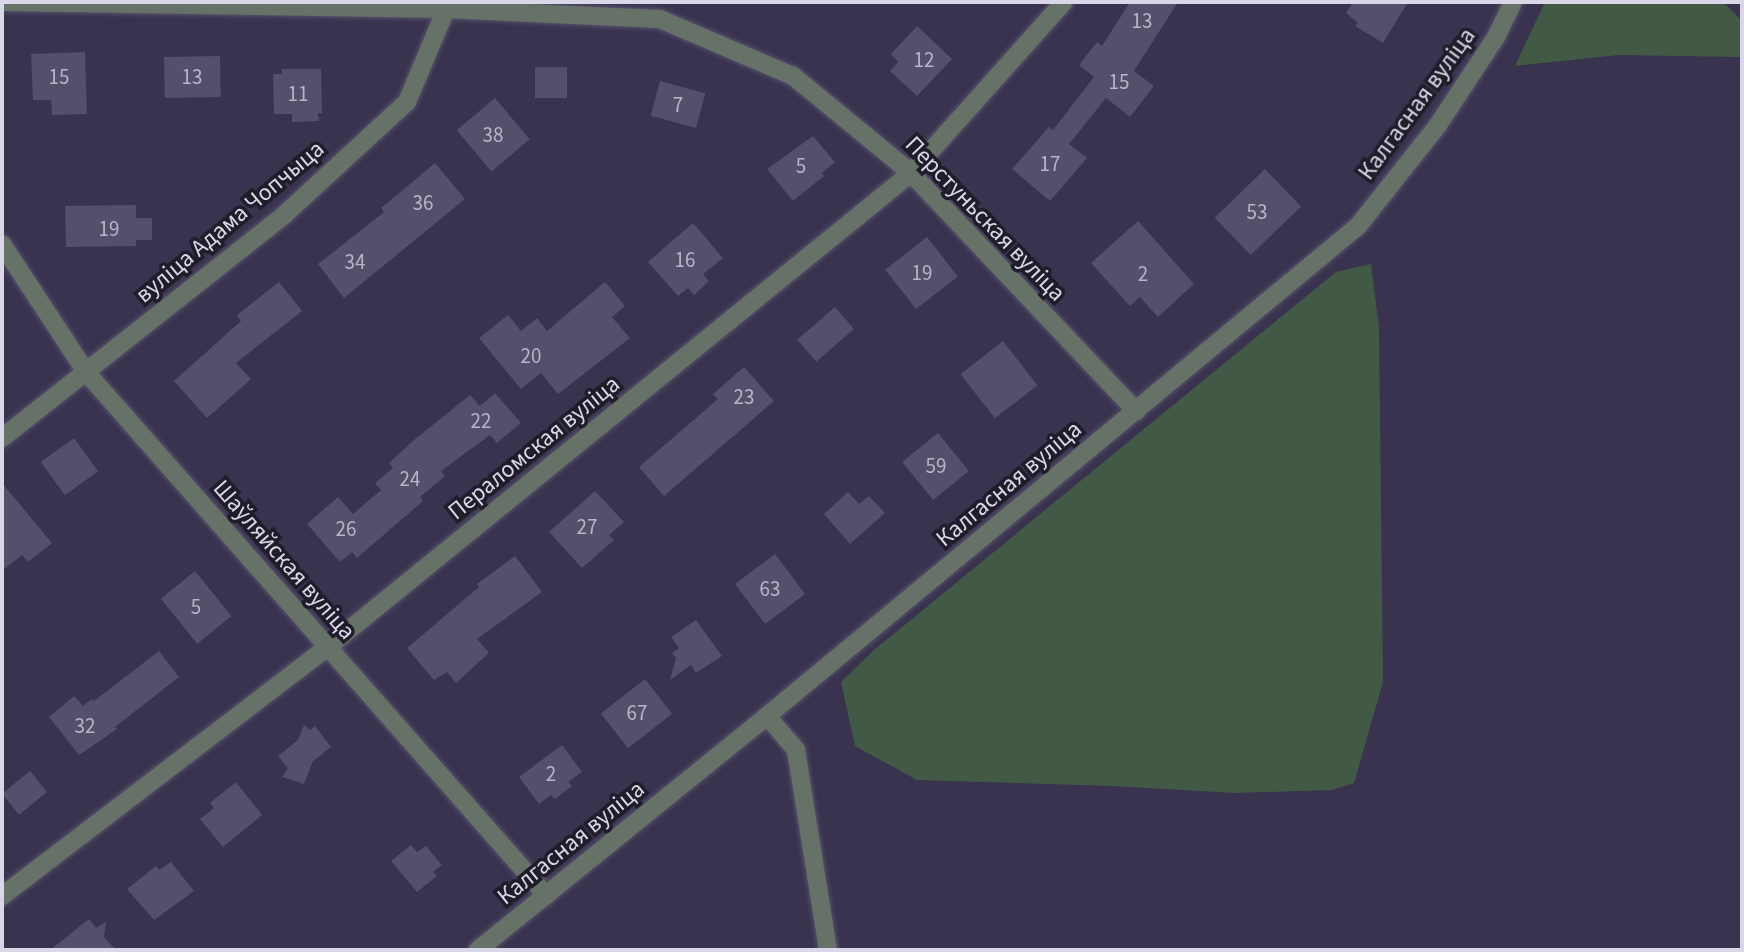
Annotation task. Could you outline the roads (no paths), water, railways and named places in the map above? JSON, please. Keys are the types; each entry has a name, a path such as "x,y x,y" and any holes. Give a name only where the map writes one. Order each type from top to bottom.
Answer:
{"street":[{"name":"Перстуньская вуліца","path":"2,2 446,9 660,19 793,76 911,173 1136,411"},
{"name":"Пераломская вуліца","path":"2,896 328,647 911,173 1064,2"},
{"name":"Калгасная вуліца","path":"478,950 767,716 1358,226 1438,125 1496,37 1513,2"},
{"name":"вуліца Адама Чопчыца","path":"2,438 284,215 407,102 446,9"},
{"name":"Шаўляйская вуліца","path":"2,244 86,372 545,895"},
{"path":"767,716 796,750 828,950"}]}
